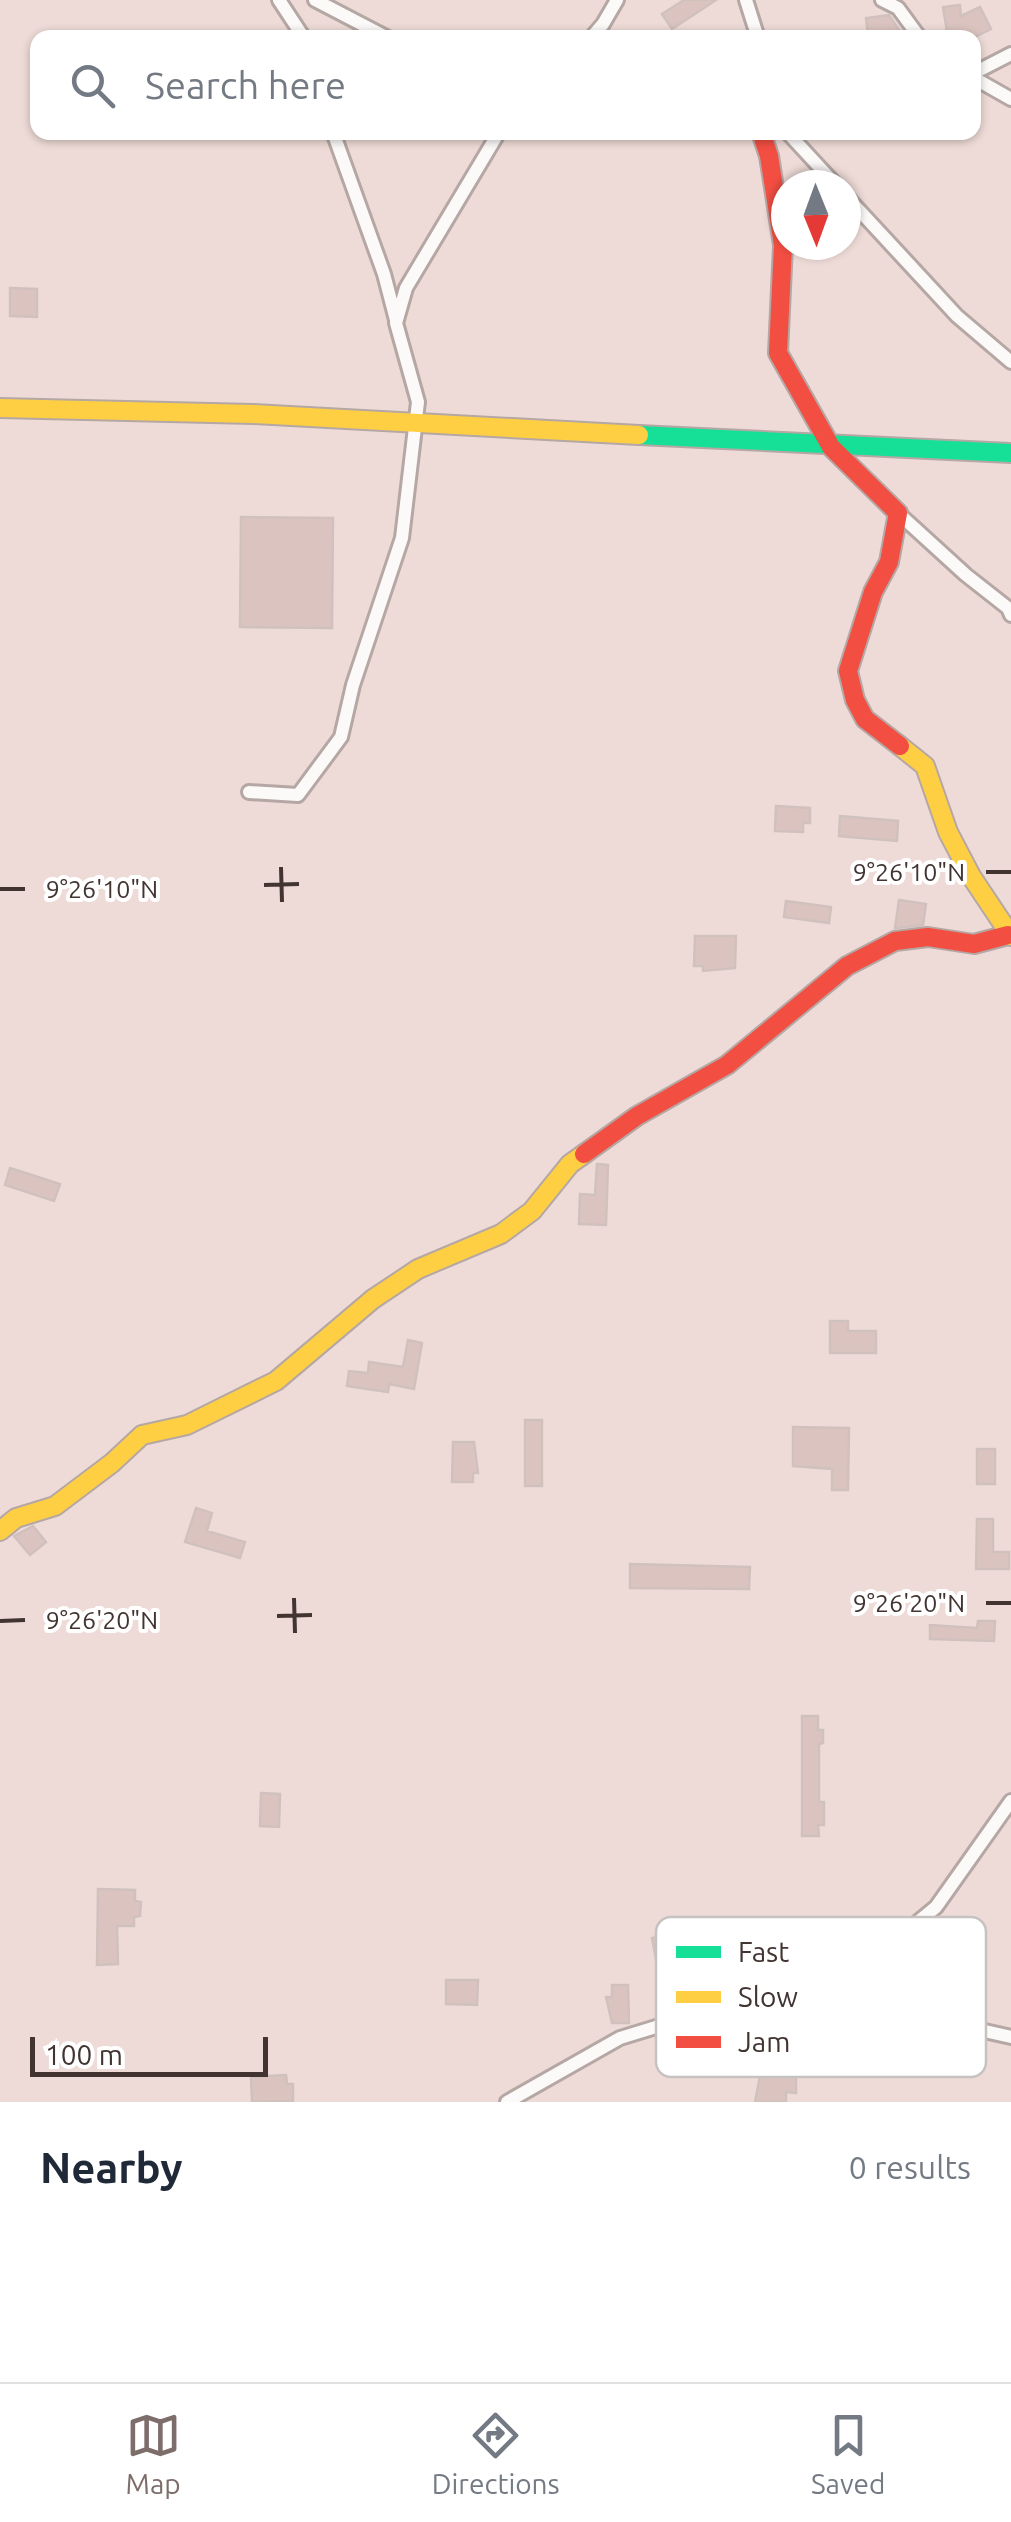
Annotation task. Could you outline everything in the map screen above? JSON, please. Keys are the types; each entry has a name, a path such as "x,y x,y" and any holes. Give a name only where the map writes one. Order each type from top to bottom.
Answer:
{"street":[{"path":"279,0 299,30"},
{"path":"315,0 373,30"},
{"path":"598,30 617,0"},
{"path":"746,0 755,30"},
{"path":"882,0 898,8 914,30"},
{"path":"981,72 1011,54"},
{"path":"981,80 1011,99"},
{"path":"249,792 298,795 341,737 402,538 418,402 384,274 336,140"},
{"path":"396,323 406,288 494,140"},
{"path":"763,140 783,245 778,353 832,448 966,576 1008,608 1011,615"},
{"path":"794,140 822,170"},
{"path":"861,212 957,316 1011,362"},
{"path":"0,408 165,409 832,448 1011,453"},
{"path":"0,1530 16,1518 55,1506 142,1436 187,1426 276,1381 373,1299 418,1269 501,1234 532,1211 570,1164 636,1116 727,1065 847,966 895,941 928,937 974,944 1010,936 948,832 925,766 865,719 848,671 873,592 889,562 898,513"},
{"path":"923,1917 936,1906 1011,1801"},
{"path":"507,2102 620,2038 656,2027"},
{"path":"986,2031 1011,2037"}],"building":[{"path":"684,0 716,0 672,29 662,14"},
{"path":"960,5 961,16 980,7 991,29 981,34 981,30 947,30 943,7"},
{"path":"889,15 899,30 867,30 866,18"},
{"path":"10,288 37,289 37,317 10,316"},
{"path":"241,517 333,518 332,628 240,627"},
{"path":"776,806 810,808 810,823 803,823 803,832 775,831"},
{"path":"840,816 898,821 897,841 839,836"},
{"path":"899,900 926,904 923,925 895,928"},
{"path":"786,901 831,907 829,923 784,917"},
{"path":"695,936 736,936 735,968 703,971 703,966 694,966"},
{"path":"597,1164 608,1165 606,1225 579,1224 580,1194 595,1195"},
{"path":"10,1168 60,1184 54,1201 5,1185"},
{"path":"830,1321 848,1321 848,1331 876,1331 876,1353 830,1353"},
{"path":"408,1340 422,1343 414,1389 389,1384 388,1392 347,1386 349,1371 368,1373 369,1362 403,1367"},
{"path":"525,1420 542,1420 542,1486 525,1486"},
{"path":"793,1427 849,1428 848,1490 832,1490 832,1469 793,1466"},
{"path":"453,1442 474,1442 478,1473 473,1473 473,1482 452,1482"},
{"path":"977,1449 995,1449 995,1484 977,1484"},
{"path":"196,1508 212,1513 207,1531 245,1542 240,1558 185,1542"},
{"path":"977,1519 993,1519 993,1552 1009,1552 1009,1569 976,1569"},
{"path":"33,1526 46,1542 30,1555 14,1536"},
{"path":"630,1564 750,1567 749,1589 630,1588"},
{"path":"978,1621 995,1621 994,1641 930,1639 930,1625 977,1628"},
{"path":"802,1716 818,1716 818,1730 823,1730 823,1743 819,1744 819,1802 824,1802 824,1825 818,1825 819,1836 802,1836"},
{"path":"261,1793 280,1794 279,1827 260,1826"},
{"path":"98,1889 135,1890 135,1901 141,1902 134,1926 117,1926 118,1964 97,1965"},
{"path":"446,1980 478,1980 477,2005 446,2004"},
{"path":"612,1985 628,1985 629,2023 612,2023 606,1997 612,1997"},
{"path":"286,2075 287,2084 293,2084 293,2101 252,2102 251,2077"},
{"path":"760,2077 796,2077 796,2093 786,2092 786,2102 755,2102"}],"traffic: fast":[{"path":"639,435 1011,453"}],"traffic: slow":[{"path":"0,408 253,414 639,435"},
{"path":"900,746 925,766 948,832 971,876 1011,936"},
{"path":"0,1531 16,1518 55,1506 142,1435 187,1425 276,1381 373,1299 418,1269 501,1234 532,1211 570,1164 584,1154"}],"traffic: jam":[{"path":"764,140 783,245 778,353 831,447 898,513 889,562 873,592 848,671 855,700 865,719 900,746"},
{"path":"584,1154 637,1116 727,1065 847,966 895,941 928,937 974,944 1008,935"}]}
